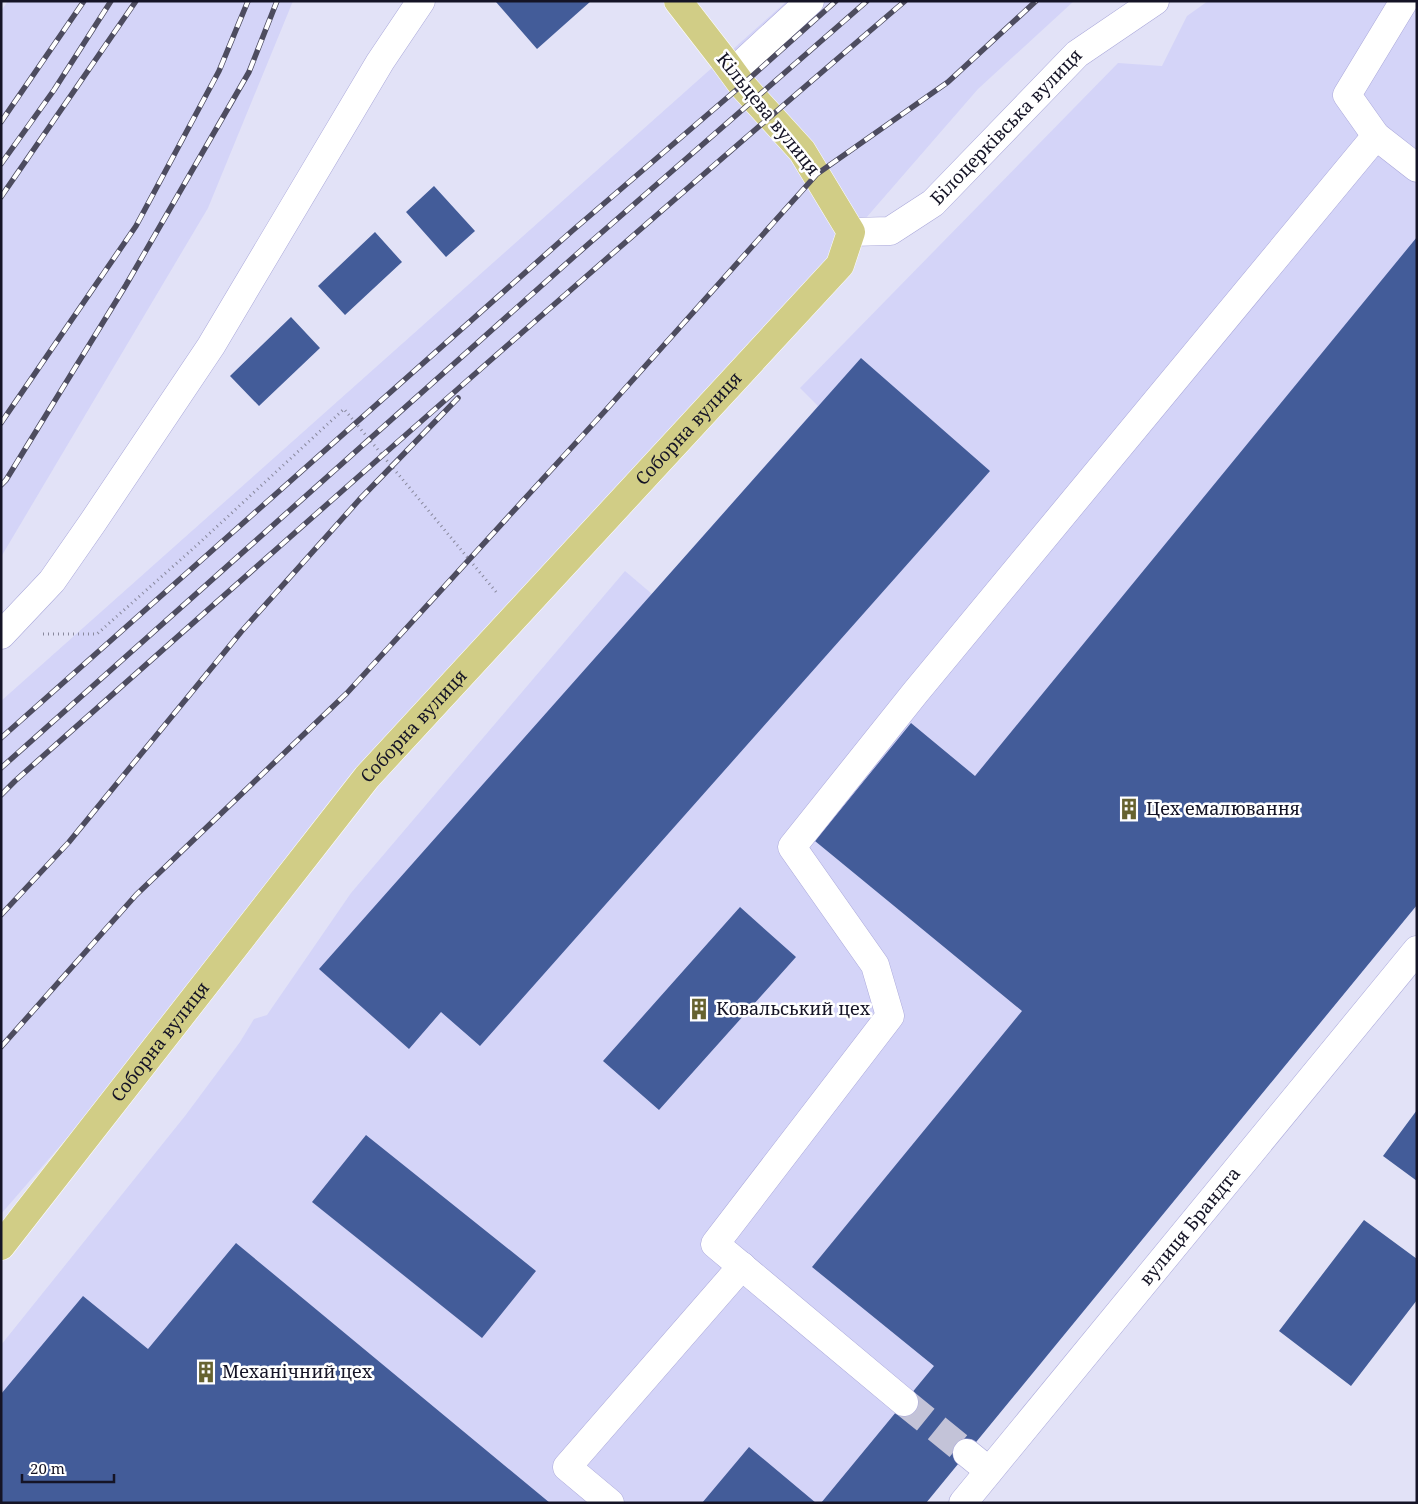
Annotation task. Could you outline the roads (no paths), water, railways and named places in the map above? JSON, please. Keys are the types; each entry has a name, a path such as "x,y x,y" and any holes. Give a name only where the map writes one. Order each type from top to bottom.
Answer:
{"main road":[{"name":"Кільцева вулиця","path":"678,1 742,85 802,151 851,232"},
{"name":"Соборна вулиця","path":"1,1246 367,777 840,265 851,232"}],"street":[{"path":"2,634 52,581 211,346 380,62 421,1"},
{"path":"732,72 810,1"},
{"name":"Білоцерківська вулиця","path":"851,232 890,231 933,203 1077,54 1155,1"},
{"path":"1404,1 1347,95 1376,136 1417,168"},
{"path":"904,1402 715,1244 890,1016 875,964 792,847 922,685 1376,136"},
{"name":"вулиця Брандта","path":"963,1503 1417,950"},
{"path":"610,1503 567,1467 742,1266"},
{"path":"966,1453 989,1471"}],"tunnel":[{"path":"904,1402 967,1453"}],"railway":[{"path":"1,122 84,1"},
{"path":"1,164 54,90 111,1"},
{"path":"1,197 136,1"},
{"path":"1,423 136,226 219,71 248,1"},
{"path":"1,485 6,480 126,285 249,72 277,1"},
{"path":"1,738 572,231 742,85 836,1"},
{"path":"1,768 577,254 867,1"},
{"path":"1,795 458,389 905,1"},
{"path":"1,1047 136,895 347,693 605,411 817,174 948,82 1036,1"},
{"path":"1,915 69,842 241,632 359,500 458,398"}],"place":[{"name":"Цех емалювання","path":"1129,809"},
{"name":"Ковальський цех","path":"699,1009"},
{"name":"Механічний цех","path":"206,1372"}]}
